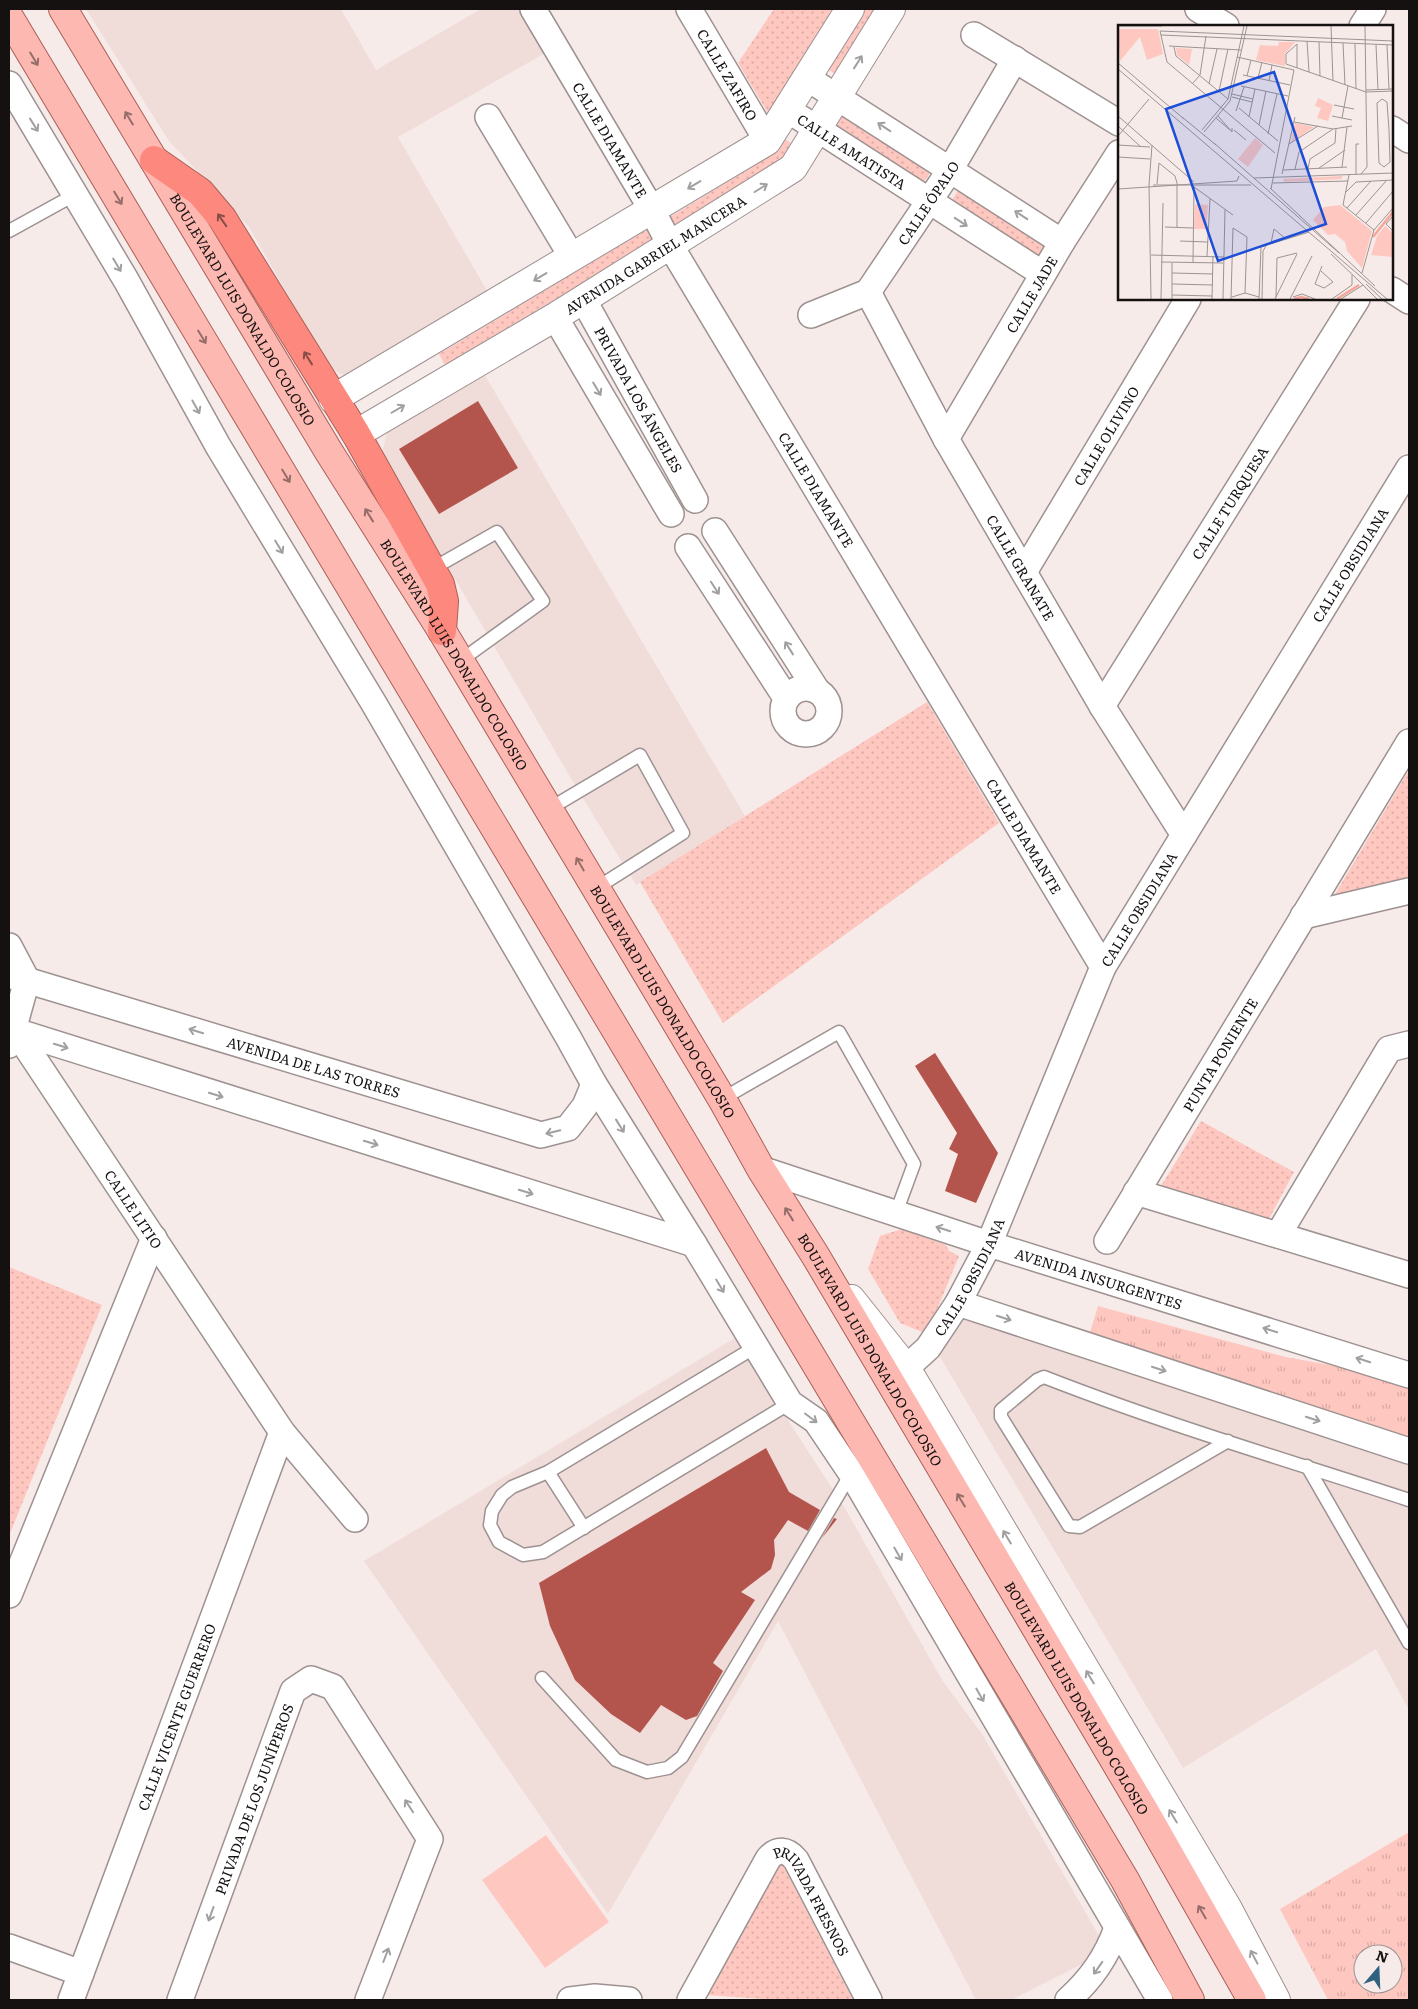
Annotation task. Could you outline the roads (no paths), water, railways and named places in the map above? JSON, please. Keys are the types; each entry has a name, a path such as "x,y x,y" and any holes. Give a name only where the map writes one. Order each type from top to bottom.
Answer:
{"highway":[{"path":"154,160 200,192 222,218 356,434 440,584 444,601 442,631"}],"main road":[{"name":"BOULEVARD LUIS DONALDO COLOSIO","path":"63,9 329,452 442,631 722,1099 761,1169 815,1255 1140,1803 1252,2000"},
{"path":"9,17 1125,1880 1190,2000"}],"street":[{"name":"CALLE DIAMANTE","path":"533,9 652,210 670,245 1103,967"},
{"path":"333,399 767,141 850,9"},
{"name":"AVENIDA GABRIEL MANCERA","path":"356,434 555,317 793,168 891,9"},
{"path":"1363,25 1373,9"},
{"name":"CALLE ZAFIRO","path":"690,10 767,141"},
{"path":"974,35 1118,122"},
{"name":"CALLE ÓPALO","path":"868,292 950,170 1015,59"},
{"path":"807,78 1062,242"},
{"path":"9,84 126,280 218,446 373,702 594,1084 757,1346 790,1403 816,1421 851,1473 1160,2000"},
{"name":"CALLE AMATISTA","path":"788,110 1042,274"},
{"path":"488,117 572,257"},
{"path":"1393,130 1409,140"},
{"name":"CALLE JADE","path":"946,439 1042,274 1118,155"},
{"path":"1393,291 1409,301"},
{"path":"811,315 868,292"},
{"name":"CALLE GRANATE","path":"868,292 946,439 1102,706 1184,835"},
{"name":"PRIVADA LOS ÁNGELES","path":"583,299 695,500"},
{"name":"CALLE OLIVINO","path":"1024,572 1187,300"},
{"name":"CALLE TURQUESA","path":"1102,706 1356,300"},
{"name":"PRIVADA LOS ÁNGELES","path":"555,317 671,514"},
{"path":"428,344 449,379"},
{"name":"CALLE OBSIDIANA","path":"906,1368 928,1348 958,1303 989,1244 1103,967 1409,468"},
{"path":"688,547 699,546 709,540 715,531 716,521 712,511 705,504 695,500 681,503 671,514 669,524 672,534 679,542 688,547 786,698"},
{"path":"715,531 816,689 824,696 829,706 828,718 822,727 813,733 802,733 792,729 785,720 783,709 786,698 794,691 804,688 816,689"},
{"name":"PUNTA PONIENTE","path":"1107,1240 1409,742"},
{"path":"1303,916 1409,891"},
{"path":"9,946 18,978 11,1035 694,1244"},
{"name":"AVENIDA DE LAS TORRES","path":"18,978 541,1135 568,1128 585,1106 594,1084"},
{"name":"CALLE LITIO","path":"11,1035 154,1238 282,1432 355,1519"},
{"path":"1278,1235 1389,1049 1409,1044"},
{"name":"AVENIDA INSURGENTES","path":"761,1169 989,1244 1409,1375"},
{"path":"1136,1192 1409,1275"},
{"path":"9,1595 154,1238"},
{"path":"815,1255 906,1368 1228,1909 1276,2000"},
{"path":"958,1303 1409,1451"},
{"name":"CALLE VICENTE GUERRERO","path":"71,2000 282,1432"},
{"name":"PRIVADA DE LOS JUNÍPEROS","path":"180,2000 293,1691 311,1679 333,1687 430,1839 368,2000"},
{"name":"PRIVADA FRESNOS","path":"690,2000 768,1859 773,1853 782,1850 790,1852 796,1860 869,2000"},
{"path":"1068,2000 1097,1970 1108,1952 1117,1928"},
{"path":"9,1947 81,1973"},
{"path":"570,2000 595,1997 629,2000"}],"lane":[{"path":"9,231 76,194"},
{"path":"432,569 497,532 543,600 460,661"},
{"path":"549,810 640,755 683,833 595,889"},
{"path":"722,1099 839,1032 914,1164 896,1213"},
{"path":"757,1346 548,1472 512,1487 502,1495 492,1511 490,1525 499,1542 523,1555 543,1552 790,1403"},
{"path":"1228,1441 1080,1527 1074,1527 1069,1526 1001,1417 1001,1410 1037,1380 1044,1378 1170,1425 1228,1441 1409,1500"},
{"path":"542,1678 616,1760 647,1772 668,1768 682,1756 867,1448"},
{"path":"1307,1466 1409,1643"},
{"path":"548,1472 584,1528"}]}
